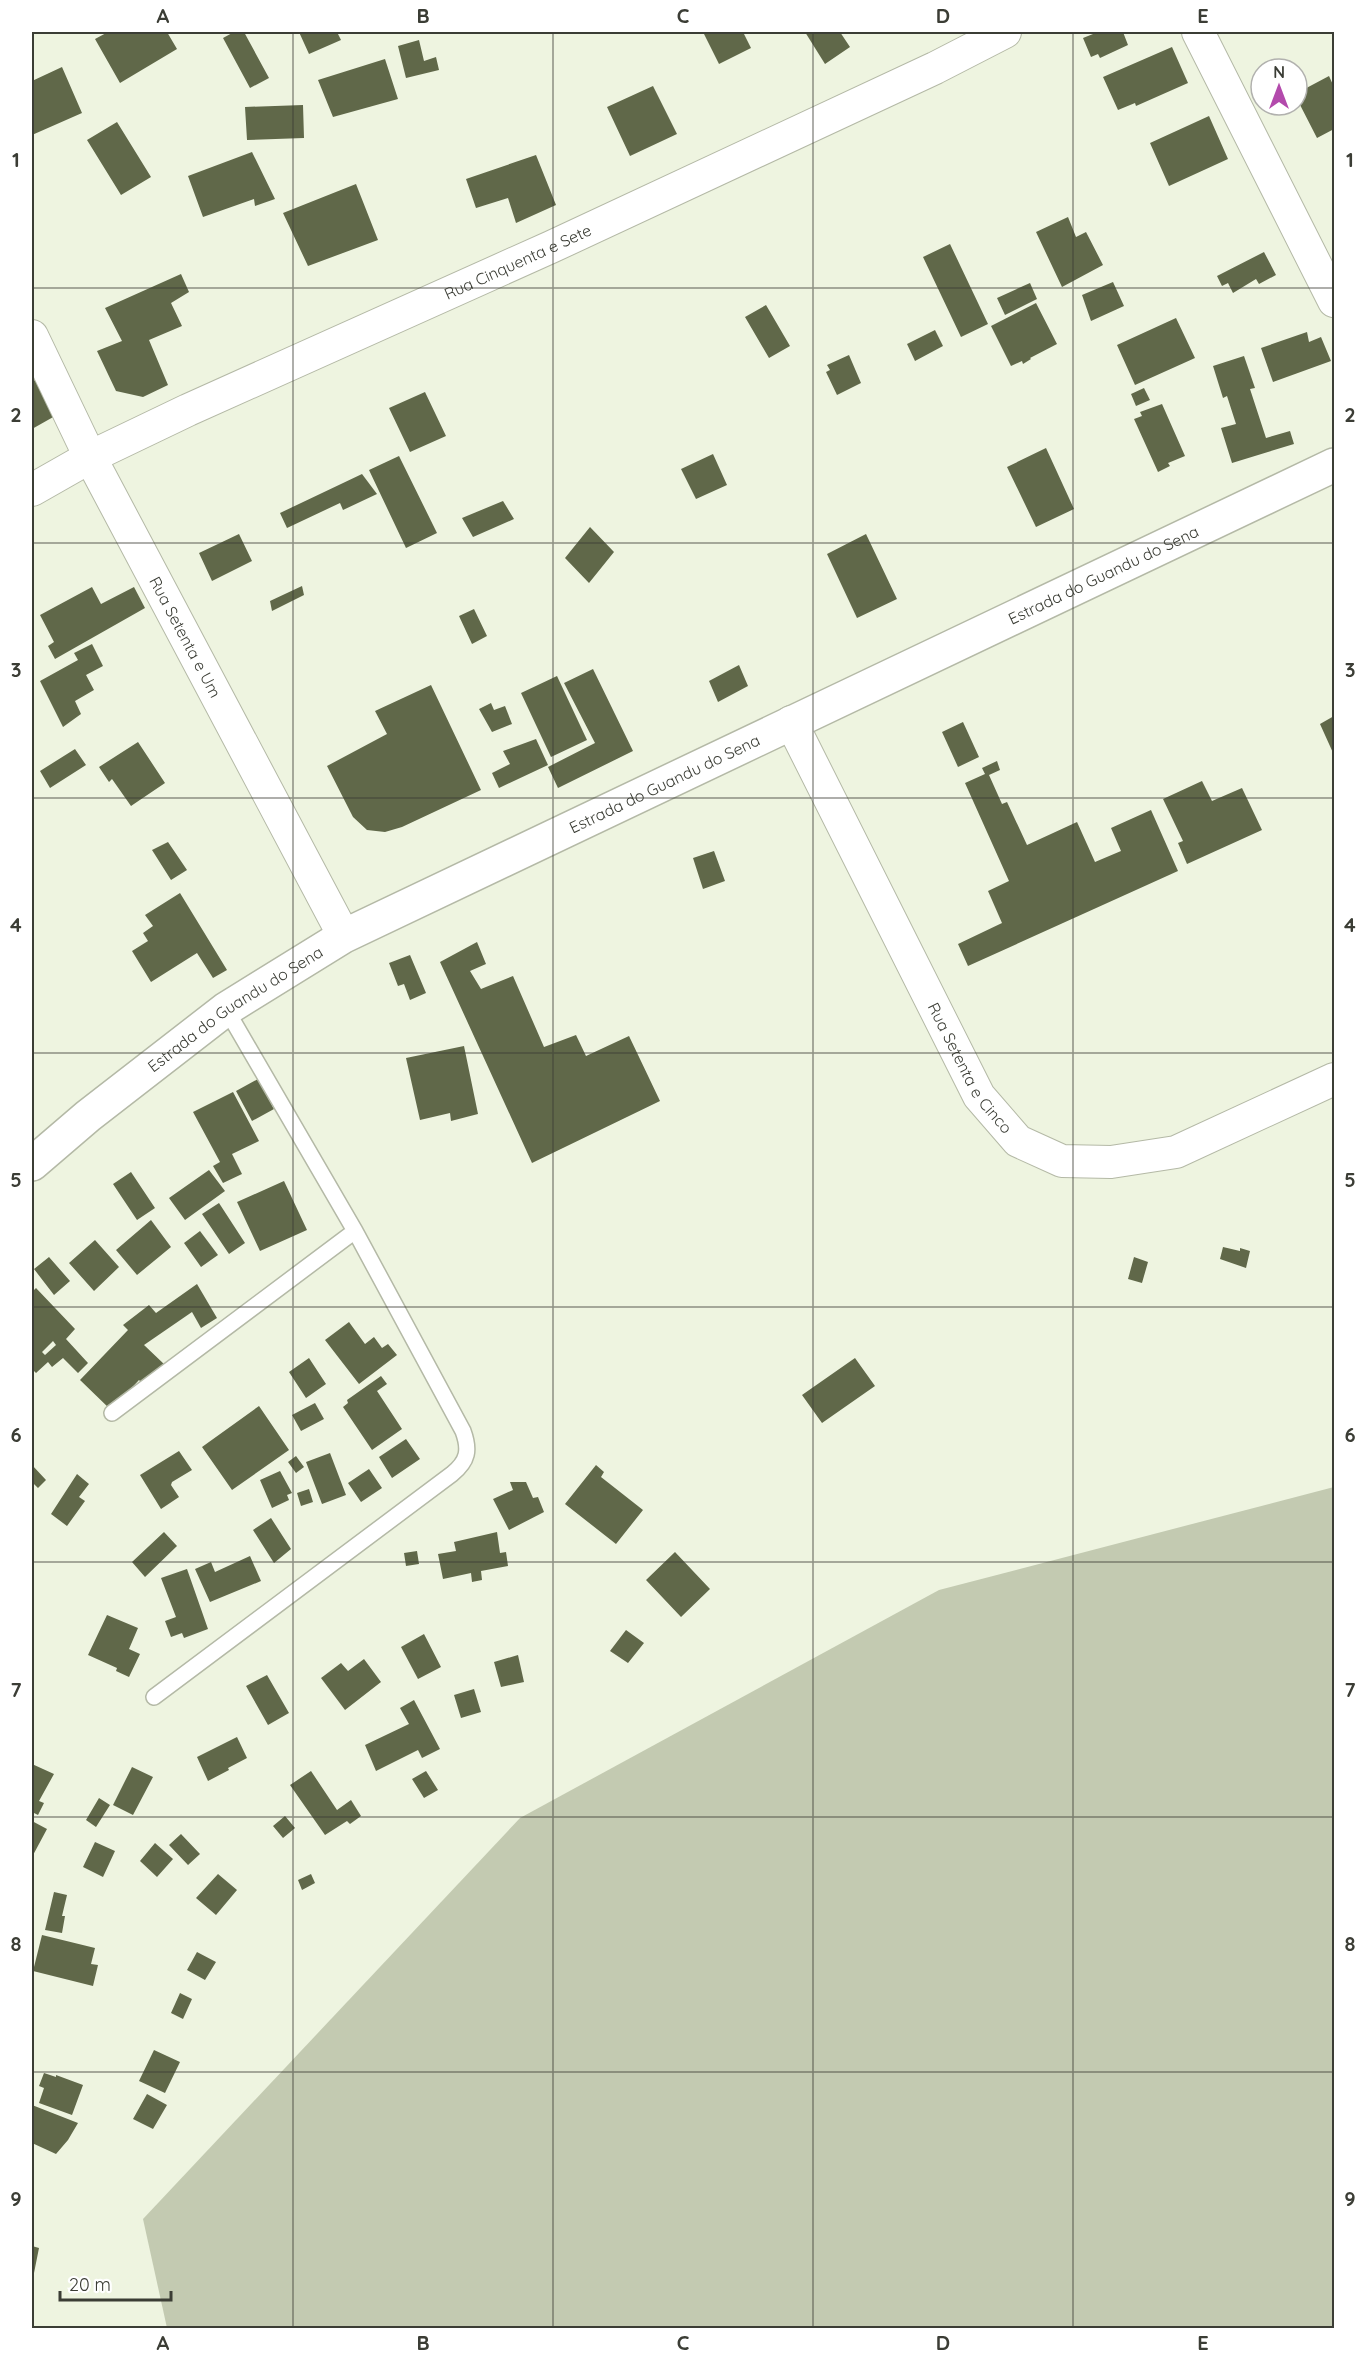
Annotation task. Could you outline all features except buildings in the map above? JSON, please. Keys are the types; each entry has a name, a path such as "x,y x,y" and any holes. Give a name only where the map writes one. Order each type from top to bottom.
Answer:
{"main road":[{"name":"Estrada do Guandu do Sena","path":"32,1164 132,1081 226,1009 344,936 1335,465"}],"street":[{"name":"Rua Cinquenta e Sete","path":"32,490 90,457 188,410 594,227 935,68 1005,32"},
{"path":"1198,32 1335,301"},
{"name":"Rua Setenta e Um","path":"32,336 90,457 344,936"},
{"name":"Rua Setenta e Cinco","path":"791,722 979,1096 1018,1142 1062,1161 1111,1162 1176,1152 1335,1079"}],"lane":[{"path":"154,1697 452,1474 462,1466 467,1456 467,1441 463,1431 355,1231 226,1009"},
{"path":"112,1413 355,1231"}],"green space":[{"path":"1334,1487 1334,2328 167,2328 143,2219 520,1818 939,1590"}]}
